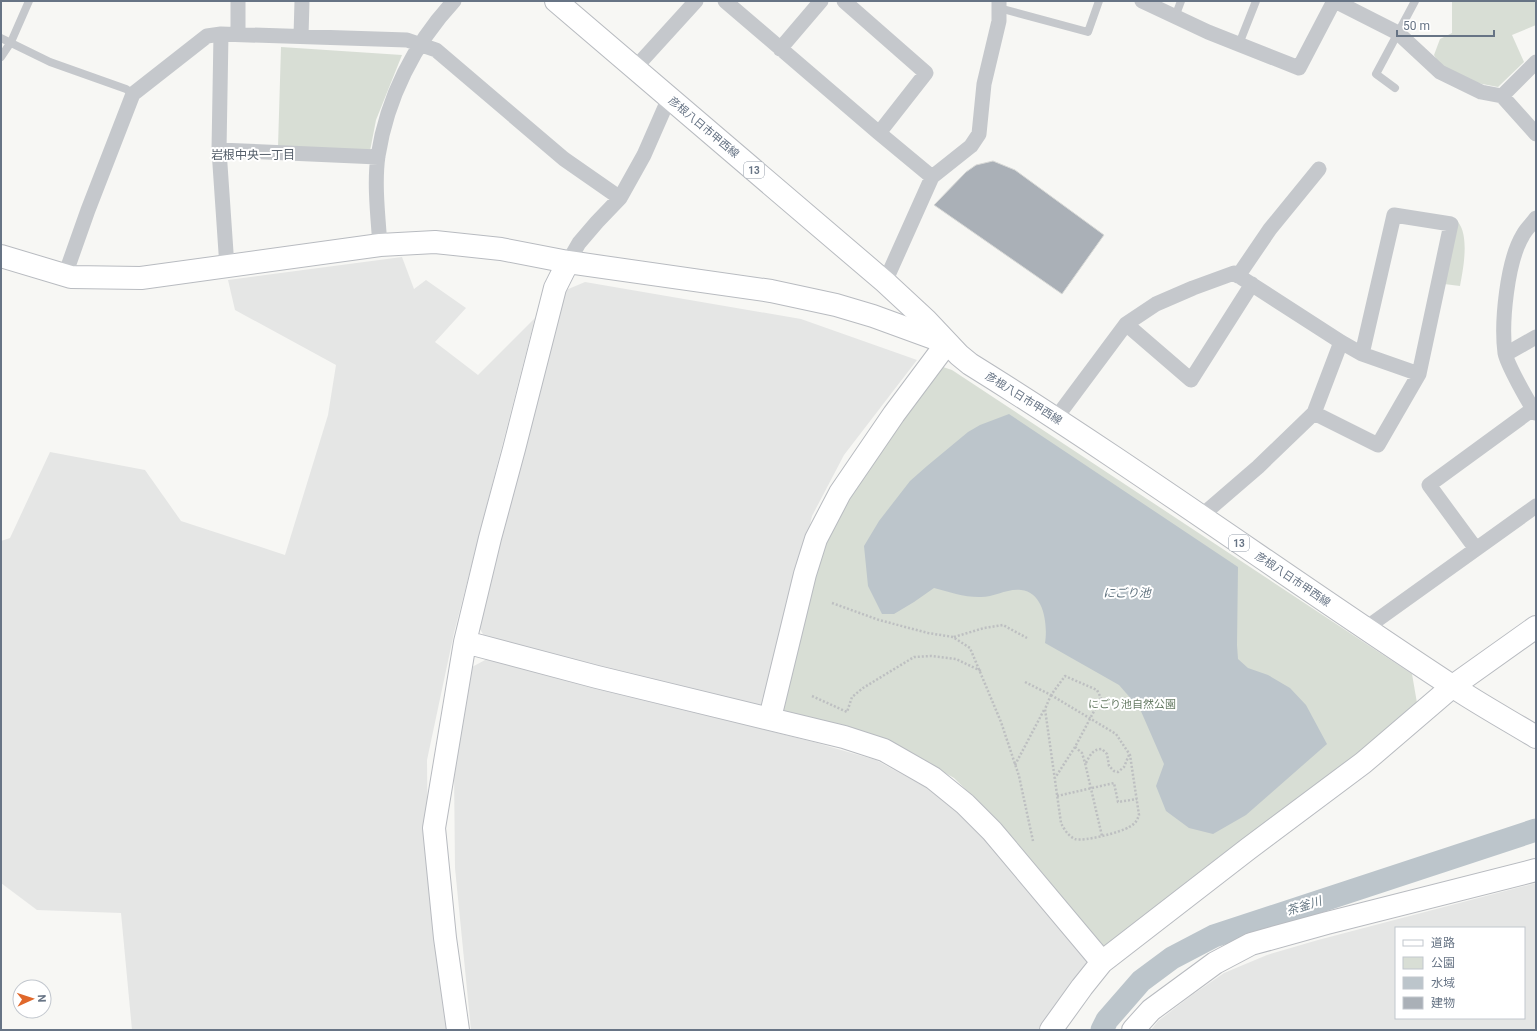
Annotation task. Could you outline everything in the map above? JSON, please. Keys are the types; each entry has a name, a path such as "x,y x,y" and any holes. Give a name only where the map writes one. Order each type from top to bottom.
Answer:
{"street":[{"path":"238,1 238,34"},
{"path":"301,36 302,1"},
{"path":"380,245 377,198 378,157 390,107 402,77 421,44 454,1"},
{"name":"彦根八日市甲西線","path":"556,1 885,282 970,364 1056,418 1200,517 1453,686 1536,737"},
{"path":"635,68 696,1"},
{"path":"725,1 932,177"},
{"path":"780,49 821,1"},
{"path":"844,1 926,73 879,133"},
{"path":"1142,1 1239,44 1299,68 1334,1 1398,33 1440,72 1481,92 1502,96 1535,130"},
{"path":"885,282 932,177 971,146 979,134 984,84 999,21 999,4"},
{"path":"221,34 219,150 227,267"},
{"path":"65,275 88,210 133,94 207,36 221,34 407,40 436,50 564,159 620,198"},
{"path":"1502,96 1536,62"},
{"path":"458,1030 445,938 434,828 465,642 490,538 555,288 579,243 620,198 644,154 669,98"},
{"path":"219,150 378,157"},
{"path":"1238,276 1270,229 1319,169"},
{"path":"1314,413 1378,444 1420,374 1451,224 1394,215 1362,354"},
{"path":"1476,549 1429,485 1535,411 1520,385 1506,354 1504,327 1509,277 1515,256 1522,236 1536,218"},
{"path":"1,256 71,277 141,278 380,245 435,242 501,249 568,262 771,291 873,316 947,343 899,408 840,493 816,539 805,574 770,718"},
{"path":"1056,418 1126,324 1156,304 1192,288 1234,273 1362,354 1420,374"},
{"path":"1126,324 1191,380 1252,284"},
{"path":"1506,354 1536,337"},
{"path":"1200,517 1258,467 1314,413 1341,342"},
{"path":"1366,628 1536,506"},
{"path":"1051,1030 1102,962 1363,763 1453,686 1536,627"},
{"path":"465,642 597,677 844,737 884,750 933,778 965,804 992,831 1102,962"},
{"path":"1133,1030 1152,1010 1215,963 1251,944 1327,923 1536,870"}],"lane":[{"path":"1,57 11,42 28,1"},
{"path":"999,4 1088,32 1099,1"},
{"path":"1175,16 1181,1"},
{"path":"1239,44 1256,1"},
{"path":"1395,88 1376,74 1414,1"},
{"path":"1,38 50,62 126,89 133,94"}],"path":[{"path":"832,603 879,620 928,633 953,637 970,648 1001,722 1015,765 1033,840"},
{"path":"953,637 984,628 1003,625 1027,638"},
{"path":"812,696 847,712 852,697 863,688 914,657 931,656 956,659 981,672"},
{"path":"1015,765 1051,695 1065,676 1097,690 1101,698 1075,747 1055,779"},
{"path":"1025,682 1051,695 1116,734 1130,755 1137,798 1139,815 1138,820 1128,828 1102,836 1079,840 1068,835 1061,823 1045,709"},
{"path":"1075,747 1082,753 1102,836"},
{"path":"1085,763 1095,750 1102,749 1108,754 1108,762 1111,769 1118,772 1124,767 1130,755"},
{"path":"1057,796 1114,783 1118,802 1137,798"}],"shaded area":[{"path":"402,257 414,289 426,280 466,308 435,342 478,375 535,318 454,633 427,760 428,870 449,1030 132,1030 121,913 37,910 1,883 1,541 10,538 50,452 145,470 181,521 285,555 328,415 336,365 235,310 228,280"},
{"path":"585,282 801,319 917,360 844,455 812,516 769,700 760,708 486,639 478,626 566,290"},
{"path":"487,659 817,743 876,760 938,794 982,833 1089,957 1088,967 1058,1001 1041,1030 471,1030 455,868 454,771 472,667"},
{"path":"1536,883 1536,1030 1151,1030 1158,1021 1224,973 1267,955 1318,940"}],"green space":[{"path":"1452,1 1536,1 1536,25 1512,35 1524,62 1498,87 1467,81 1441,68 1434,55 1440,39 1452,33"},
{"path":"281,47 402,55 376,120 370,151 278,147"},
{"path":"1455,219 1463,232 1465,251 1460,286 1444,284"},
{"name":"にごり池自然公園","path":"943,367 952,370 1412,674 1417,703 1336,775 1105,948 1099,945 988,811 954,778 907,751 788,715 779,708 829,527 935,369"}],"water":[{"name":"にごり池","path":"1009,414 1238,567 1238,659 1248,668 1268,675 1290,688 1306,705 1327,744 1246,815 1213,834 1189,828 1166,811 1156,786 1164,764 1140,709 1119,685 1045,643 1046,627 1043,610 1035,597 1029,592 1016,590 984,597 973,597 934,588 894,614 882,614 868,586 864,546 879,521 910,481 968,432 980,425"}],"building":[{"path":"993,161 1015,170 1104,235 1062,294 934,205 966,172 976,165"}],"waterway":[{"name":"茶釜川","path":"1102,1030 1107,1020 1141,981 1172,958 1214,936 1536,830"}],"district":[{"name":"岩根中央一丁目","path":"253,155"}]}
